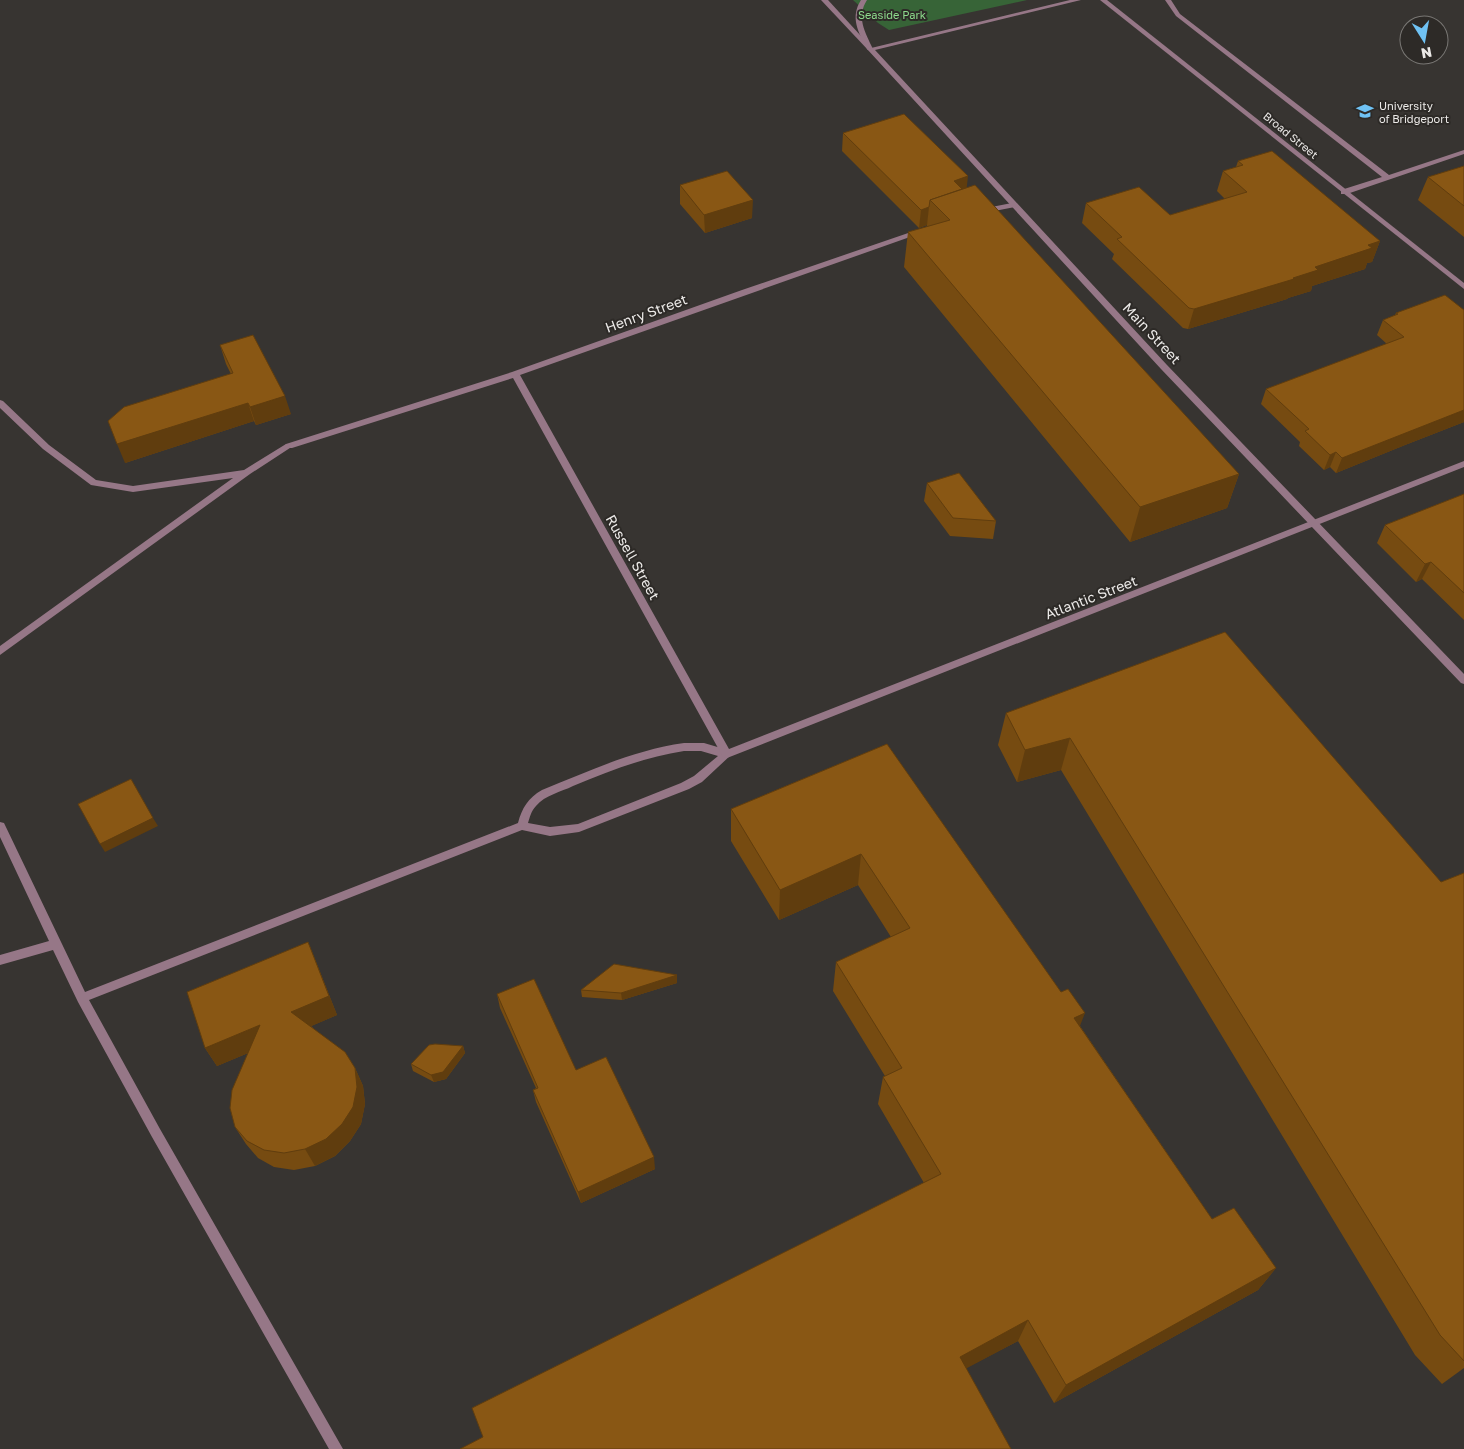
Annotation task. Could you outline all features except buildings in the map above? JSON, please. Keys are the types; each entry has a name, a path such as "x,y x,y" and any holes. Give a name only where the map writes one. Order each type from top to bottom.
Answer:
{"street":[{"name":"Main Street","path":"824,0 1012,204 1313,524 1464,680"},
{"path":"864,0 860,6 857,18 870,49 1078,0"},
{"name":"Broad Street","path":"1103,0 1464,287"},
{"path":"1168,0 1178,15 1387,178"},
{"path":"1344,192 1464,152"},
{"path":"980,212 1012,204"},
{"name":"Henry Street","path":"0,651 247,472 289,446 515,374 745,292 933,228"},
{"name":"Russell Street","path":"515,374 727,754"},
{"path":"0,403 46,447 94,483 133,489 247,472"},
{"name":"Atlantic Street","path":"727,754 1464,464"},
{"path":"522,826 527,808 533,800 546,793 628,762 679,748 701,747 727,754"},
{"path":"82,998 522,826 546,833 579,828 698,780 727,754"},
{"path":"0,826 82,998 156,1133 336,1449"},
{"path":"0,960 57,944"}],"green space":[{"name":"Seaside Park","path":"853,0 1027,0 889,30 878,23"}],"place":[{"name":"University of Bridgeport","path":"1365,111"}]}
